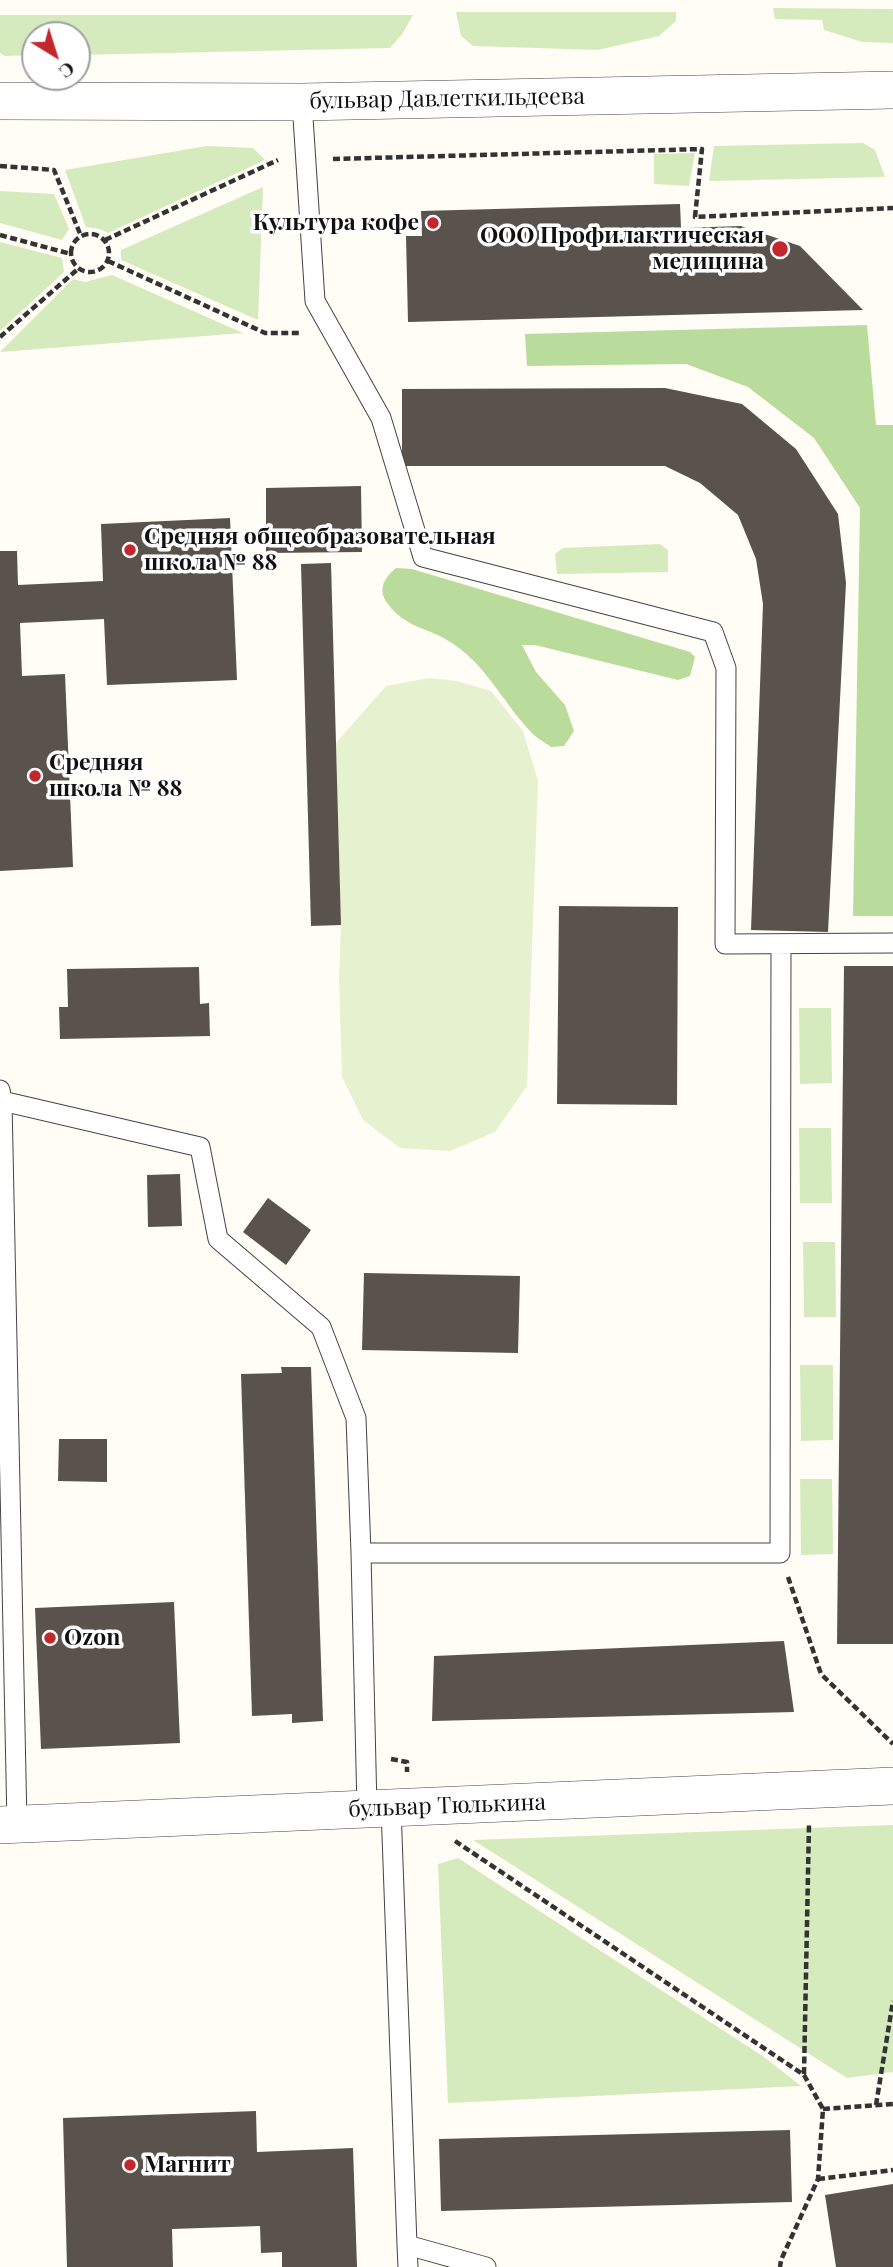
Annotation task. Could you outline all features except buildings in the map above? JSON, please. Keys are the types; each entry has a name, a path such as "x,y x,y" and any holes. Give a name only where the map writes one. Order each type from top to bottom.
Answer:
{"street":[{"name":"бульвар Давлеткильдеева","path":"0,101 302,102 893,90"},
{"name":"бульвар Тюлькина","path":"9,1825 893,1786"}],"lane":[{"path":"302,102 315,301 381,418 423,557 713,632 726,668 725,944 893,943"},
{"path":"361,1553 780,1553 781,944"},
{"path":"9,1825 1,1096 200,1147 218,1239 321,1327 356,1418 366,1754 389,1808 408,2267"},
{"path":"407,2245 486,2267"}],"path":[{"path":"329,159 702,149 695,217 893,208"},
{"path":"105,240 278,160"},
{"path":"0,166 54,170 81,236"},
{"path":"94,234 105,240 109,251 108,261 97,271 79,268 71,254 73,245 81,236 94,234"},
{"path":"0,235 71,254"},
{"path":"108,261 265,333 333,333"},
{"path":"0,337 79,268"},
{"path":"780,1553 821,1674 893,1744"},
{"path":"366,1754 407,1762 389,1808"},
{"path":"804,2075 809,1790"},
{"path":"445,1842 456,1841 804,2075 823,2109 818,2179 780,2267"},
{"path":"876,2105 893,2001"},
{"path":"823,2109 893,2104"},
{"path":"818,2179 893,2170"}],"green space":[{"path":"773,8 893,9 893,43 862,42 824,30 822,20 775,19"},
{"path":"456,12 676,12 676,21 659,36 598,50 473,46 461,36"},
{"path":"0,15 413,15 390,48 91,55 91,21 21,21 21,55 5,56 0,53"},
{"path":"863,143 875,150 885,177 709,181 714,146"},
{"path":"207,146 253,148 265,160 108,233 86,227 65,170"},
{"path":"695,153 689,186 654,184 654,154"},
{"path":"263,187 258,320 121,260 121,250"},
{"path":"0,191 54,194 69,229 62,240 0,223"},
{"path":"0,242 62,258 64,272 0,331"},
{"path":"112,275 243,333 0,352 73,279 85,282"},
{"path":"867,325 876,425 893,425 893,916 853,916 860,508 814,438 748,387 686,364 527,366 525,334"},
{"path":"660,544 668,550 668,572 557,574 555,554 563,548"},
{"path":"396,568 412,569 690,652 695,657 690,676 678,680 535,645 522,645 536,672 565,705 574,731 564,746 551,747 530,731 472,659 439,636 409,623 388,604 383,594 383,584"},
{"path":"429,678 457,681 491,691 523,731 538,781 527,1086 495,1132 450,1151 400,1148 363,1120 342,1077 336,743 386,686"},
{"path":"799,1008 831,1008 832,1083 800,1084"},
{"path":"799,1128 831,1128 832,1203 800,1203"},
{"path":"803,1242 835,1242 836,1317 804,1317"},
{"path":"800,1365 833,1365 833,1440 801,1441"},
{"path":"800,1479 832,1479 833,1554 801,1555"},
{"path":"893,1825 893,2072 847,2078 473,1840"},
{"path":"458,1858 764,2057 801,2086 448,2103 438,1864"}],"place":[{"name":"Культура кофе","path":"433,223"},
{"name":"ООО Профилактическая медицина","path":"780,249"},
{"name":"Средняя общеобразовательная школа № 88","path":"130,550"},
{"name":"Средняя школа № 88","path":"35,776"},
{"name":"Ozon","path":"50,1638"},
{"name":"Магнит","path":"130,2165"}]}
